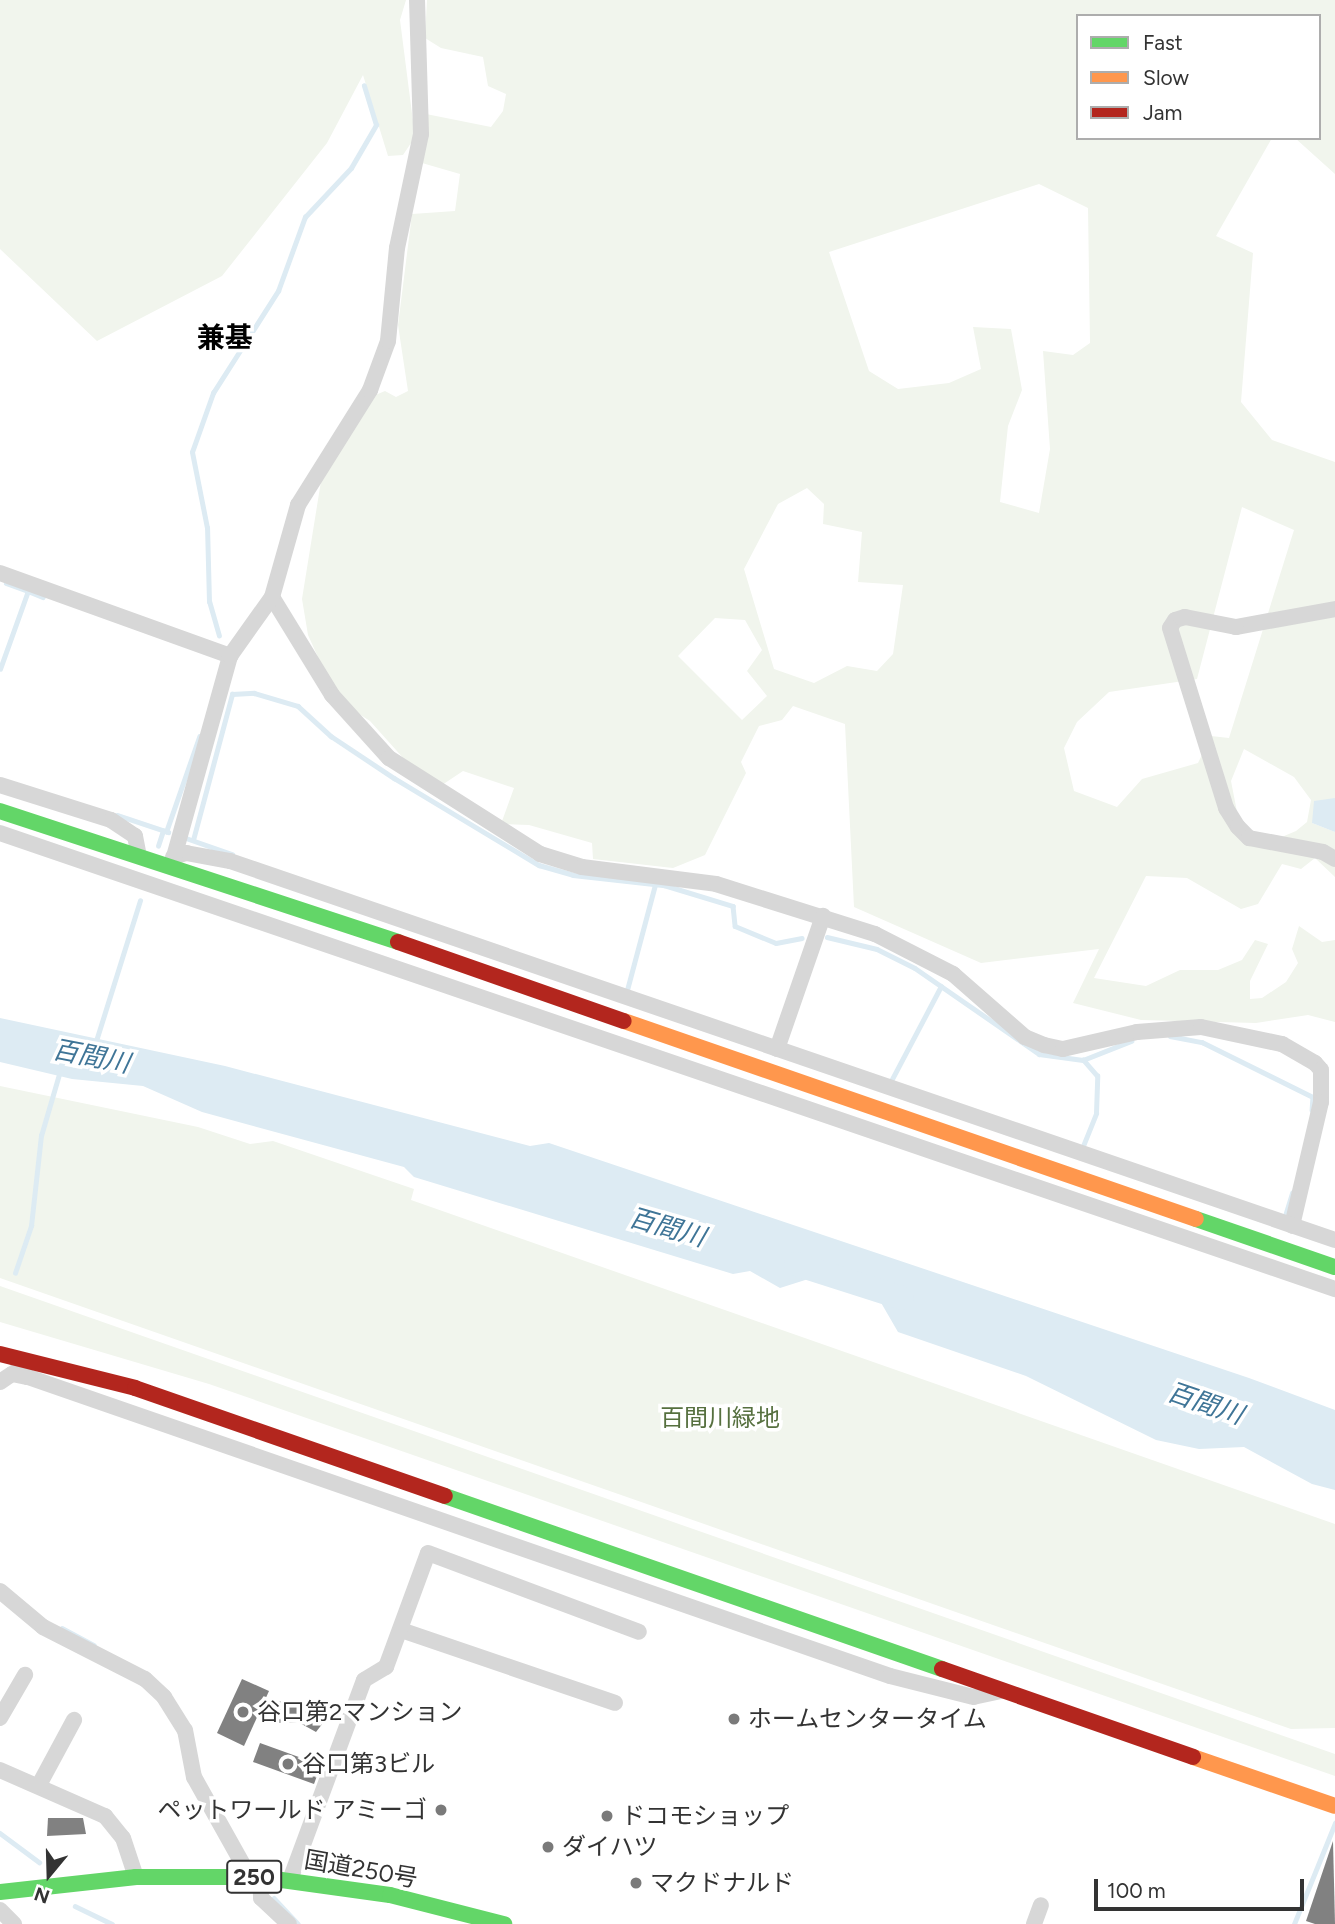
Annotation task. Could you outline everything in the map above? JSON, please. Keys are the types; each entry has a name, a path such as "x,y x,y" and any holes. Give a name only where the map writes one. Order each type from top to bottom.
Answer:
{"main road":[{"path":"0,811 173,860 1335,1267"},
{"path":"8,1356 135,1388 1335,1806"},
{"name":"国道250号","path":"0,1892 136,1877 255,1877 401,1897 503,1924"}],"street":[{"path":"173,860 230,656 272,597 298,505 370,390 392,326 397,248 421,134 417,0"},
{"path":"0,573 230,656"},
{"path":"272,597 331,695 363,733 402,769 524,846 582,867 688,877 875,934 953,974 1026,1037 1044,1045 1063,1049 1137,1032 1201,1027 1282,1044 1315,1063 1321,1070 1321,1102 1293,1222"},
{"path":"1335,609 1236,627 1185,617 1170,628 1226,808 1238,827 1249,838 1323,852 1335,859"},
{"path":"0,785 111,820 135,836 138,852"},
{"path":"0,832 1335,1289"},
{"path":"173,860 186,853 230,861 779,1044 1293,1222 1335,1240"},
{"path":"779,1044 823,916"},
{"path":"8,1356 28,1377"},
{"path":"0,1382 12,1374 28,1377 890,1676 973,1697 1003,1690"},
{"path":"290,1880 364,1680 386,1667 428,1553 639,1632"},
{"path":"0,1591 43,1627 145,1679 164,1697 185,1730 194,1777 255,1877 261,1898 289,1924"},
{"path":"401,1630 615,1703"},
{"path":"0,1718 25,1675"},
{"path":"39,1785 74,1720"},
{"path":"0,1770 105,1816 123,1838 136,1877"},
{"path":"1034,1924 1041,1905"},
{"path":"0,1910 14,1924"}],"green space":[{"path":"0,0 406,0 400,20 415,137 403,155 388,156 363,75 327,143 222,276 97,341 0,249"},
{"path":"427,0 1335,0 1335,174 1297,140 1321,140 1321,14 1076,14 1076,140 1271,140 1216,236 1253,253 1241,402 1272,440 1335,462 1335,798 1312,823 1335,832 1335,877 1315,858 1301,869 1282,864 1258,904 1241,909 1187,878 1146,876 1094,978 1146,986 1180,970 1218,970 1242,960 1255,940 1268,944 1250,981 1250,999 1262,998 1286,982 1298,963 1292,949 1299,926 1322,942 1335,940 1335,1022 1308,1015 1256,1023 1141,1020 1073,1003 1099,949 981,963 854,907 845,724 793,706 782,720 759,726 741,762 746,773 705,855 673,868 593,859 592,843 529,825 501,824 514,788 463,771 442,785 405,760 370,721 350,708 327,677 308,635 302,599 322,475 373,396 385,391 396,397 408,391 398,325 412,214 455,211 460,174 422,163 426,114 491,127 503,111 506,94 488,86 483,57 441,48 425,38","holes":["1039,184 1088,208 1090,343 1073,355 1043,351 1050,449 1039,513 1000,502 1008,426 1022,390 1011,329 973,327 981,369 949,383 898,389 869,371 829,252","807,488 824,504 823,524 862,532 858,582 903,585 893,654 877,671 847,666 814,683 774,669 744,569 778,504","1242,507 1294,530 1229,738 1211,736 1198,763 1142,779 1117,807 1074,791 1064,748 1077,722 1109,692 1197,679","715,618 745,620 762,650 747,671 767,696 742,720 678,656","1244,749 1294,777 1311,800 1307,822 1296,831 1277,839 1247,830 1238,817 1231,781"]},
{"name":"百間川緑地","path":"0,1086 198,1127 250,1144 273,1141 414,1189 411,1200 1335,1524 1335,1728 1291,1729 0,1278"},
{"path":"0,1286 1335,1754 1335,1776 209,1384 0,1322"}],"water":[{"path":"1335,798 1335,832 1312,823 1314,801"},
{"path":"0,1018 225,1066 530,1146 549,1143 1249,1378 1335,1410 1335,1490 1312,1484 1244,1447 1199,1449 1156,1440 1026,1376 898,1332 865,1275 843,1268 780,1288 750,1271 733,1274 414,1177 404,1167 202,1112 143,1086 72,1079 0,1062"}],"building":[{"name":"谷口第2マンション","path":"242,1679 269,1691 244,1746 217,1733"},
{"path":"300,1699 330,1714 316,1732 298,1722 278,1723 275,1702"},
{"name":"谷口第3ビル","path":"260,1743 321,1765 314,1784 253,1762"},
{"path":"48,1818 83,1818 86,1834 47,1836"},
{"path":"1333,1841 1335,1924 1315,1924 1306,1921"}],"waterway":[{"path":"219,636 209,602 207,528 192,452 213,393 278,291 305,217 351,168 376,125 364,86"},
{"path":"6,583 28,591"},
{"path":"0,669 28,591 43,597"},
{"path":"193,840 232,694 254,693 298,706 331,736 394,778 539,865 573,875 664,885 733,906 735,926 776,943 802,938"},
{"path":"166,832 199,737"},
{"path":"117,815 168,832"},
{"path":"158,846 163,831"},
{"path":"186,838 232,854"},
{"path":"627,990 655,885"},
{"path":"96,1041 140,901"},
{"path":"827,937 877,949 915,968 1039,1054 1083,1060 1131,1041"},
{"path":"891,1081 941,986"},
{"path":"1170,1036 1202,1042 1313,1097 1312,1110"},
{"path":"1083,1060 1097,1076 1096,1113 1083,1146"},
{"path":"15,1273 31,1226 41,1136 60,1071"},
{"path":"1285,1216 1292,1193"},
{"name":"百間川","path":"796,1264 902,1298"},
{"path":"62,1628 94,1645"},
{"path":"1294,1924 1335,1823"},
{"path":"0,1833 39,1862"},
{"path":"274,1898 298,1924"},
{"path":"75,1906 112,1924"}],"traffic: fast":[{"path":"0,811 398,942"},
{"path":"1196,1219 1335,1267"},
{"path":"445,1496 942,1669"},
{"path":"0,1892 136,1877 260,1877 390,1895 504,1924"}],"traffic: slow":[{"path":"624,1021 1196,1219"},
{"path":"1193,1757 1335,1806"}],"traffic: jam":[{"path":"398,942 624,1021"},
{"path":"0,1354 135,1388 445,1496"},
{"path":"942,1669 1193,1757"}],"place":[{"name":"谷口第2マンション","path":"243,1712"},
{"name":"ホームセンタータイム","path":"734,1719"},
{"name":"谷口第3ビル","path":"288,1764"},
{"name":"ペットワールド アミーゴ","path":"441,1810"},
{"name":"ドコモショップ","path":"607,1816"},
{"name":"ダイハツ","path":"548,1847"},
{"name":"マクドナルド","path":"636,1883"}],"district":[{"name":"兼基","path":"225,337"}]}
